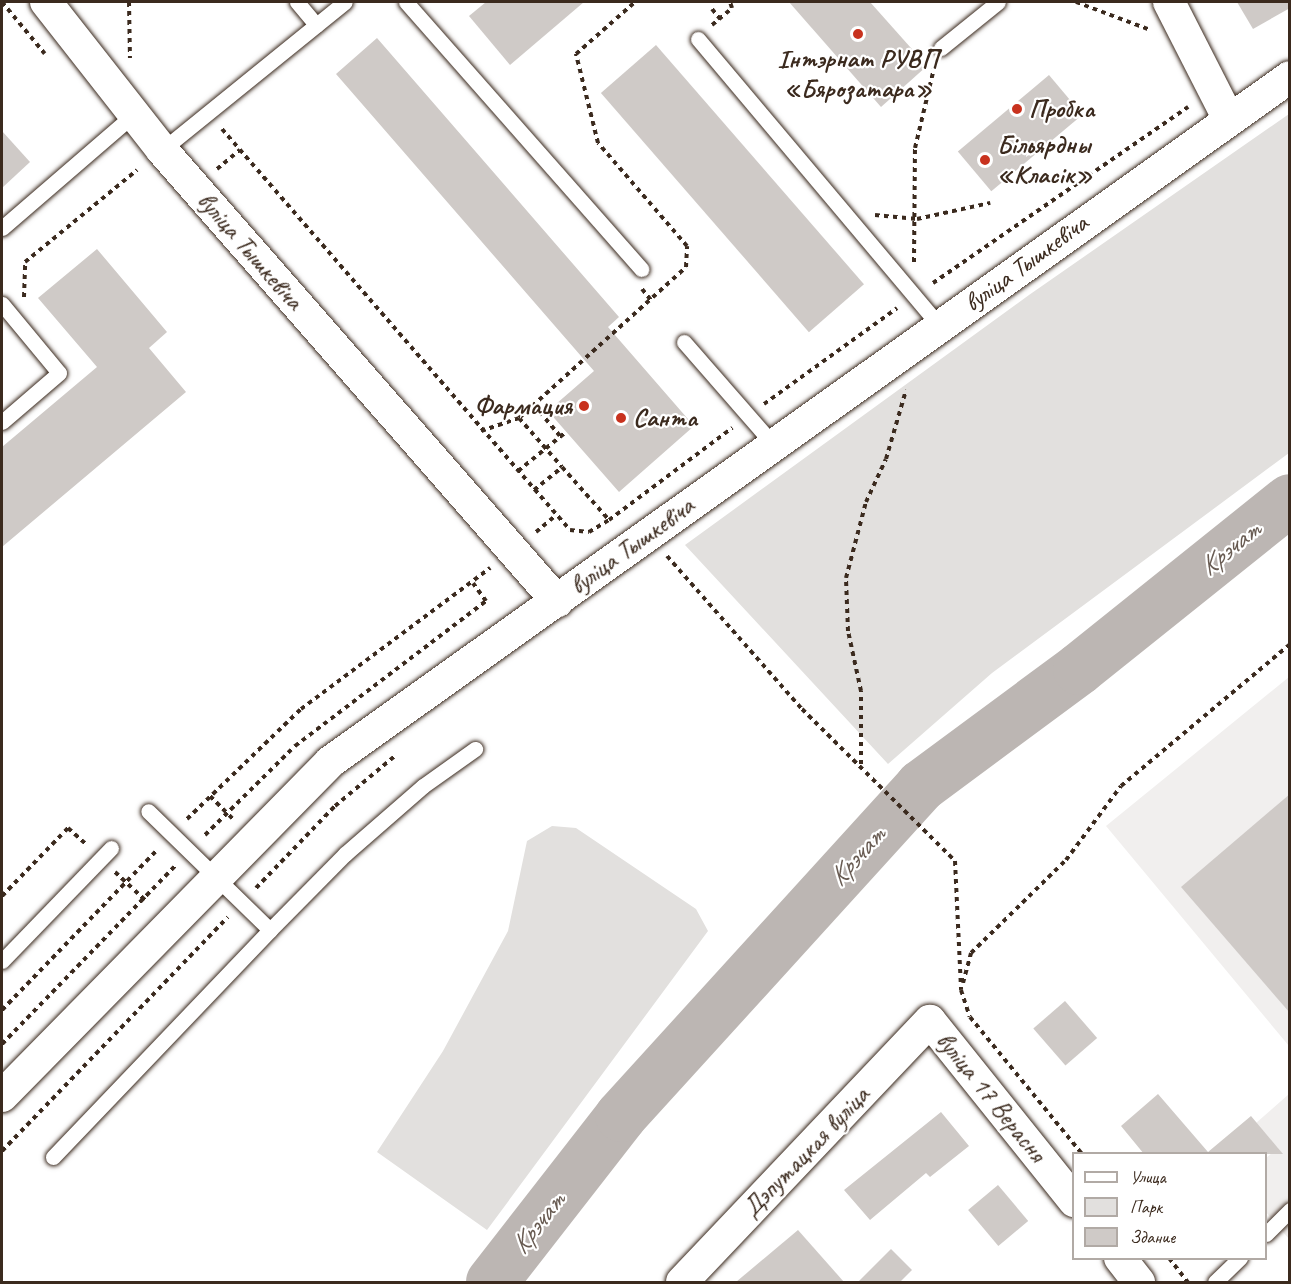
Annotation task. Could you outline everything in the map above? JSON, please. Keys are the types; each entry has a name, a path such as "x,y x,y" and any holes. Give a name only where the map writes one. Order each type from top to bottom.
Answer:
{"street":[{"name":"вуліца Тышкевіча","path":"46,2 162,150 557,601 939,325 1221,106 1290,77"},
{"path":"1170,2 1221,106"},
{"path":"2,1096 330,762 557,601"},
{"name":"вуліца 17 Верасня","path":"930,1021 1072,1198"},
{"name":"Дэпутацкая вуліца","path":"682,1282 930,1021"},
{"path":"1122,1260 1139,1282"}],"lane":[{"path":"297,2 316,25"},
{"path":"162,150 345,2"},
{"path":"406,2 641,270"},
{"path":"941,48 998,2"},
{"path":"698,39 848,212 939,325"},
{"path":"2,228 126,106"},
{"path":"2,304 59,373 2,422"},
{"path":"684,342 773,444"},
{"path":"53,1157 345,854 423,786 474,750"},
{"path":"148,811 270,930"},
{"path":"2,961 106,853"},
{"path":"1267,1233 1290,1210"},
{"path":"1215,1282 1238,1260"}],"path":[{"path":"126,106 130,64 129,2"},
{"path":"481,431 519,418 686,267 687,246 598,143 576,54 636,2"},
{"path":"730,2 732,8"},
{"path":"1076,2 1152,30"},
{"path":"712,9 720,19"},
{"path":"901,278 913,265 917,219 915,148 922,101 941,48"},
{"path":"208,112 481,431 570,531 589,532 609,520 916,294 1184,109 1221,106"},
{"path":"24,331 25,262 137,170"},
{"path":"848,212 917,219 990,203"},
{"path":"861,765 861,691 848,631 846,578 866,502 886,459 910,377 901,352"},
{"path":"534,405 560,436"},
{"path":"519,418 609,520"},
{"path":"518,471 566,432"},
{"path":"534,490 562,467"},
{"path":"624,509 802,709 861,765 955,861 961,990 970,1017 1080,1152"},
{"path":"2,1010 172,835 301,709 472,583 556,515"},
{"path":"472,583 486,601"},
{"path":"930,1021 961,990 971,952 1066,860 1121,786 1290,644"},
{"path":"2,896 68,828 106,853"},
{"path":"1170,1260 1188,1282"}],"shaded area":[{"path":"1289,677 1289,1046 1106,826"},
{"path":"1289,1094 1289,1239 1267,1213 1267,1157 1278,1148 1256,1123"}],"green space":[{"path":"1289,114 1289,453 992,673 888,764 685,545 1029,295"},
{"path":"552,826 576,828 696,909 708,931 487,1230 377,1152 443,1051 508,931 527,841"}],"building":[{"path":"486,2 584,2 510,65 469,16"},
{"name":"Інтэрнат РУВП «Бярозатара»","path":"789,2 870,2 927,66 881,107"},
{"path":"1237,2 1290,2 1290,8 1253,29"},
{"path":"377,38 619,317 608,327 694,426 619,492 548,411 594,371 336,74"},
{"path":"656,45 864,284 809,332 601,93"},
{"path":"1049,75 1082,115 991,191 958,151"},
{"path":"2,131 30,162 2,188"},
{"path":"97,249 167,332 149,348 186,392 2,547 2,447 97,367 38,298"},
{"path":"1290,794 1290,1013 1181,887"},
{"path":"1065,1001 1097,1038 1065,1066 1033,1029"},
{"path":"1158,1094 1208,1152 1142,1152 1121,1126"},
{"path":"941,1112 969,1146 930,1177 926,1173 870,1220 844,1190"},
{"path":"1251,1116 1283,1154 1267,1154 1267,1152 1208,1152"},
{"path":"998,1185 1028,1221 998,1246 968,1210"},
{"path":"798,1230 844,1282 736,1282"},
{"path":"891,1249 912,1270 900,1282 858,1282"}],"waterway":[{"name":"Крэчат","path":"492,1282 621,1116 921,786 1079,669 1290,500"}],"place":[{"name":"Інтэрнат РУВП «Бярозатара»","path":"858,34"},
{"name":"Пробка","path":"1017,109"},
{"name":"Більярдны «Класік»","path":"985,160"},
{"name":"Фармация","path":"584,406"},
{"name":"Санта","path":"621,418"}]}
